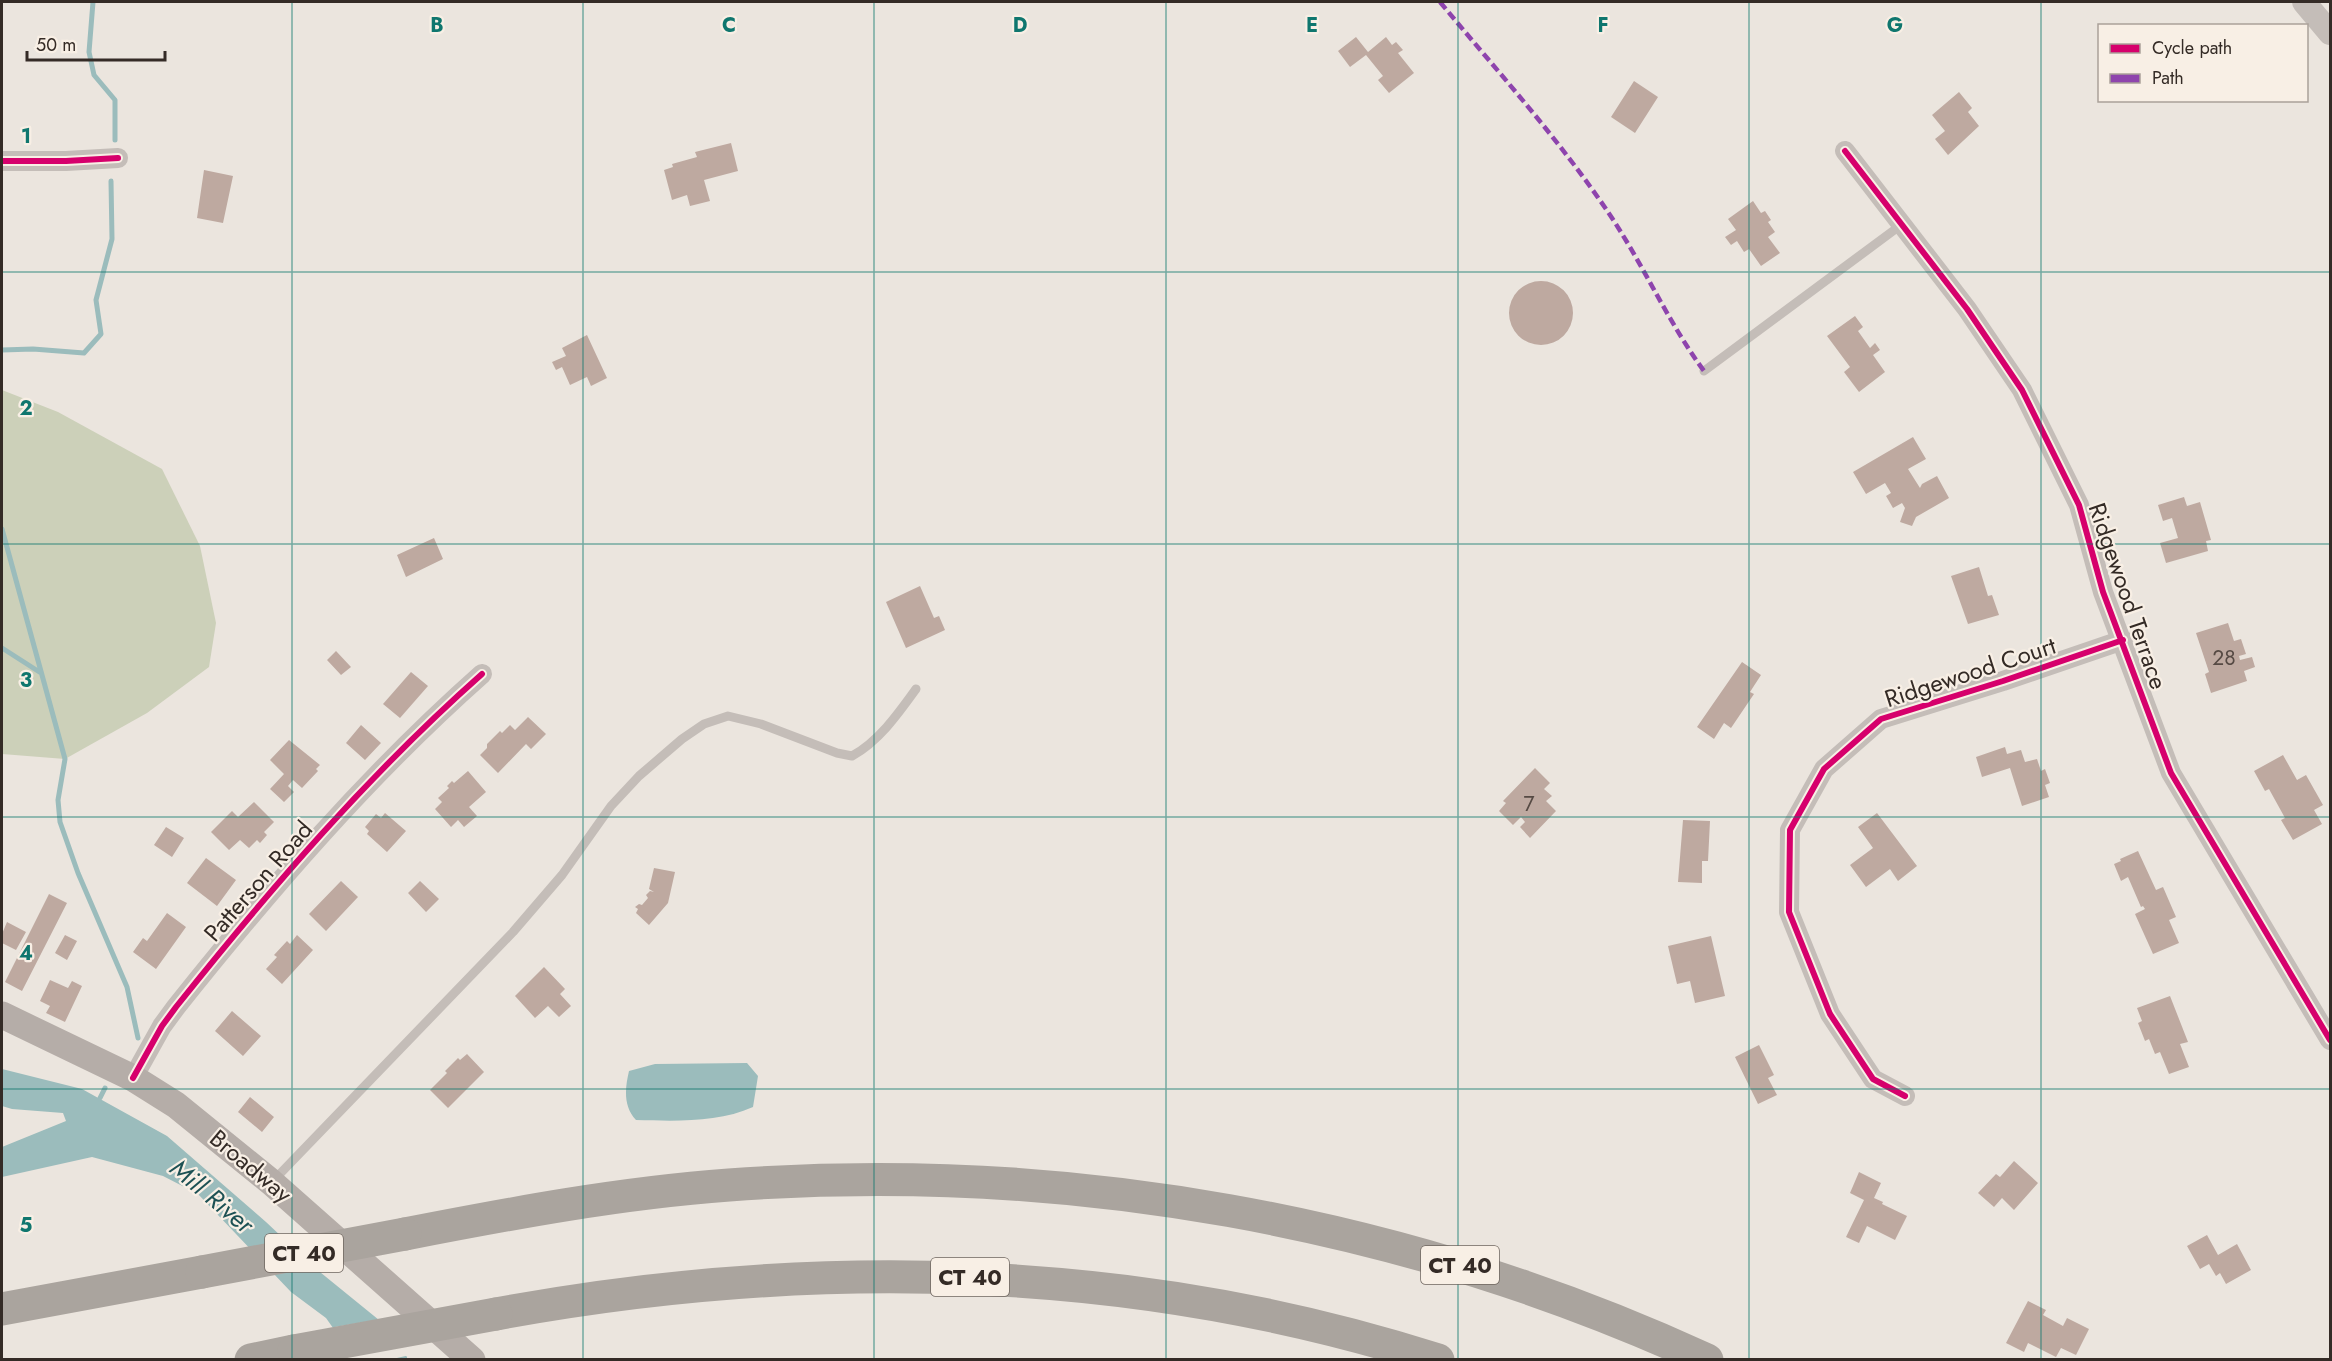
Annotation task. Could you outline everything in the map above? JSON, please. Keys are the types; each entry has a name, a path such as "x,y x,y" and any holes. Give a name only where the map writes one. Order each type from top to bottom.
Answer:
{"highway":[{"name":"CT 40","path":"2,1310 572,1203 730,1185 814,1180 899,1179 1089,1190 1240,1212 1348,1235 1416,1252 1552,1296 1707,1359"},
{"name":"CT 40","path":"251,1359 496,1314 640,1291 740,1281 886,1275 974,1277 1068,1284 1209,1304 1320,1327 1438,1359"}],"main road":[{"name":"Broadway","path":"2,1014 133,1078 176,1105 271,1182 472,1359"}],"street":[{"path":"2304,2 2331,33"},
{"name":"Ridgewood Terrace","path":"1845,151 1967,309 2022,390 2079,505 2103,592 2171,772 2331,1040"},
{"path":"2,161 118,158"},
{"name":"Ridgewood Court","path":"1905,1096 1873,1079 1830,1014 1789,912 1790,830 1824,769 1881,719 2123,640"},
{"name":"Patterson Road","path":"133,1078 162,1026 176,1007 286,872 434,717 482,674"}],"lane":[{"path":"1704,371 1901,225"},
{"path":"271,1182 513,932 562,875 611,807 639,776 682,739 704,724 728,716 761,724 837,753 852,756 868,747 897,715 916,689"}],"green space":[{"path":"2,390 58,412 162,469 200,546 216,623 209,667 147,713 65,759 2,754"}],"water":[{"path":"747,1063 758,1076 753,1107 725,1116 680,1121 636,1120 629,1109 626,1090 629,1071 655,1064"},
{"name":"Mill River","path":"2,1069 82,1089 167,1136 315,1268 379,1320 407,1359 355,1359 326,1318 291,1292 198,1194 163,1176 92,1157 2,1177 2,1147 66,1121 63,1113 12,1109 2,1106"}],"pier":[{"path":"382,1319 410,1355 388,1360 351,1360 329,1328"}],"building":[{"path":"1356,37 1368,52 1386,37 1392,45 1396,42 1403,50 1398,53 1414,73 1389,93 1378,80 1383,76 1366,55 1350,67 1338,51"},
{"path":"1634,81 1658,97 1635,133 1611,117"},
{"path":"1959,92 1972,108 1968,112 1979,126 1948,155 1935,139 1945,131 1932,115"},
{"path":"731,143 738,171 704,180 710,201 690,206 687,195 672,200 664,170 673,167 672,164 697,157 695,152"},
{"path":"204,170 233,176 223,223 197,218"},
{"path":"1753,201 1761,213 1765,211 1771,220 1768,222 1775,232 1768,237 1780,253 1761,266 1749,249 1744,252 1737,241 1731,245 1725,237 1736,230 1728,219"},
{"path":"1541,281 1564,290 1573,313 1564,336 1541,345 1518,336 1509,313 1518,290"},
{"path":"1855,316 1863,327 1858,331 1870,348 1875,343 1880,350 1873,355 1885,372 1859,392 1844,372 1850,367 1827,336"},
{"path":"587,335 607,378 591,386 587,377 570,385 562,367 556,370 552,362 566,356 562,348"},
{"path":"1913,437 1926,459 1908,469 1920,488 1922,484 1937,476 1949,498 1916,517 1912,526 1900,522 1905,508 1902,503 1893,508 1886,496 1891,493 1885,483 1866,494 1853,472"},
{"path":"2184,497 2187,506 2200,502 2211,540 2206,541 2208,551 2166,563 2160,543 2178,538 2172,518 2163,521 2158,505"},
{"path":"434,538 443,559 406,577 397,555"},
{"path":"1979,567 1988,596 1992,595 1999,615 1968,624 1951,576"},
{"path":"920,586 934,618 939,616 945,630 906,648 886,602"},
{"path":"2228,623 2234,641 2241,639 2246,654 2239,656 2240,660 2252,657 2255,667 2244,671 2247,681 2211,693 2205,674 2209,672 2196,633"},
{"path":"336,651 351,667 341,675 327,660"},
{"path":"1742,662 1761,675 1750,692 1754,694 1731,728 1724,723 1714,739 1697,727"},
{"path":"411,672 428,686 400,718 383,704"},
{"path":"528,717 546,734 531,749 526,744 498,773 480,755 500,731 502,733 510,725 515,730"},
{"path":"361,725 381,743 365,760 346,743"},
{"path":"289,740 320,765 316,769 318,771 302,788 293,780 288,786 294,792 284,802 270,789 284,774 270,760"},
{"path":"2005,747 2007,754 2021,750 2025,762 2037,759 2041,771 2045,769 2050,783 2045,785 2049,797 2022,806 2010,768 1982,777 1976,757"},
{"path":"2283,755 2297,780 2306,775 2323,805 2314,810 2322,824 2293,840 2281,820 2285,818 2269,789 2265,791 2254,771"},
{"path":"1535,768 1550,783 1544,789 1552,796 1546,801 1556,811 1530,838 1520,827 1525,822 1521,817 1513,825 1499,811 1506,803 1503,801"},
{"path":"468,771 486,792 469,807 477,816 464,827 458,820 451,827 435,809 442,802 438,798 449,788 447,786 452,781 454,783"},
{"path":"254,802 274,822 264,832 267,835 260,843 257,840 249,848 240,840 229,850 211,832 232,811 238,817"},
{"path":"385,813 406,831 387,852 367,834 369,831 365,827 376,814 381,818"},
{"path":"1877,813 1917,866 1898,881 1890,869 1866,887 1850,865 1873,848 1858,827"},
{"path":"1683,820 1710,821 1708,861 1702,861 1702,883 1678,882"},
{"path":"166,827 184,838 172,857 154,845"},
{"path":"2138,851 2156,890 2163,887 2176,917 2169,920 2179,943 2153,954 2135,914 2145,909 2141,907 2128,877 2121,881 2114,864"},
{"path":"206,858 236,880 217,906 187,883"},
{"path":"654,868 675,872 668,903 649,925 636,913 638,909 635,907 642,905 650,891 654,892 649,889"},
{"path":"341,881 358,897 326,931 309,914"},
{"path":"420,881 439,899 426,912 408,893"},
{"path":"49,894 67,903 22,991 5,982"},
{"path":"167,913 186,927 156,969 133,952 143,938 147,941"},
{"path":"7,922 26,932 16,950 2,943 2,934"},
{"path":"65,935 77,941 67,960 55,953"},
{"path":"297,935 313,950 282,984 266,969 277,957 274,955 287,941 290,944"},
{"path":"1711,936 1725,996 1695,1003 1690,981 1677,984 1668,946"},
{"path":"544,967 565,989 560,994 571,1006 559,1017 548,1006 535,1018 515,996"},
{"path":"50,980 68,988 72,981 82,986 65,1022 46,1013 50,1006 40,1001"},
{"path":"2170,996 2188,1042 2180,1044 2189,1067 2169,1074 2160,1052 2155,1054 2149,1039 2145,1041 2138,1023 2142,1021 2137,1008"},
{"path":"232,1011 261,1036 243,1056 215,1031"},
{"path":"1759,1045 1774,1075 1768,1078 1777,1095 1758,1104 1735,1057"},
{"path":"467,1054 484,1072 448,1108 430,1090 458,1058 460,1060"},
{"path":"250,1097 274,1117 262,1132 238,1112"},
{"path":"2014,1161 2038,1183 2014,1210 2002,1198 1994,1207 1978,1193 1996,1174 2000,1177"},
{"path":"1859,1172 1881,1183 1874,1198 1907,1216 1895,1240 1867,1226 1859,1243 1846,1237 1864,1200 1850,1193"},
{"path":"2207,1235 2218,1255 2237,1244 2251,1270 2226,1284 2220,1273 2216,1276 2209,1264 2200,1269 2187,1246"},
{"path":"2028,1301 2046,1310 2043,1315 2063,1326 2067,1318 2089,1329 2076,1355 2061,1348 2056,1357 2028,1343 2024,1352 2006,1343"}],"waterway":[{"path":"93,2 89,52 94,75 115,100 115,140"},
{"path":"2,350 33,349 84,353 101,334 96,300 112,239 111,181"},
{"path":"2,529 65,759 58,800 60,822 78,873 127,987 138,1038"},
{"path":"2,648 41,673"},
{"path":"100,1098 105,1088"}],"marked path":[{"path":"1440,2 1528,106 1590,187 1622,234 1679,333 1704,371"}],"cycle path":[{"path":"1845,151 1967,309 2022,390 2079,505 2103,592 2171,773 2330,1040"},
{"path":"2,161 118,158"},
{"path":"1905,1096 1873,1079 1830,1014 1789,912 1790,830 1824,769 1881,719 2123,640"},
{"path":"133,1078 162,1026 176,1007 284,876 360,792 440,712 482,674"}]}
